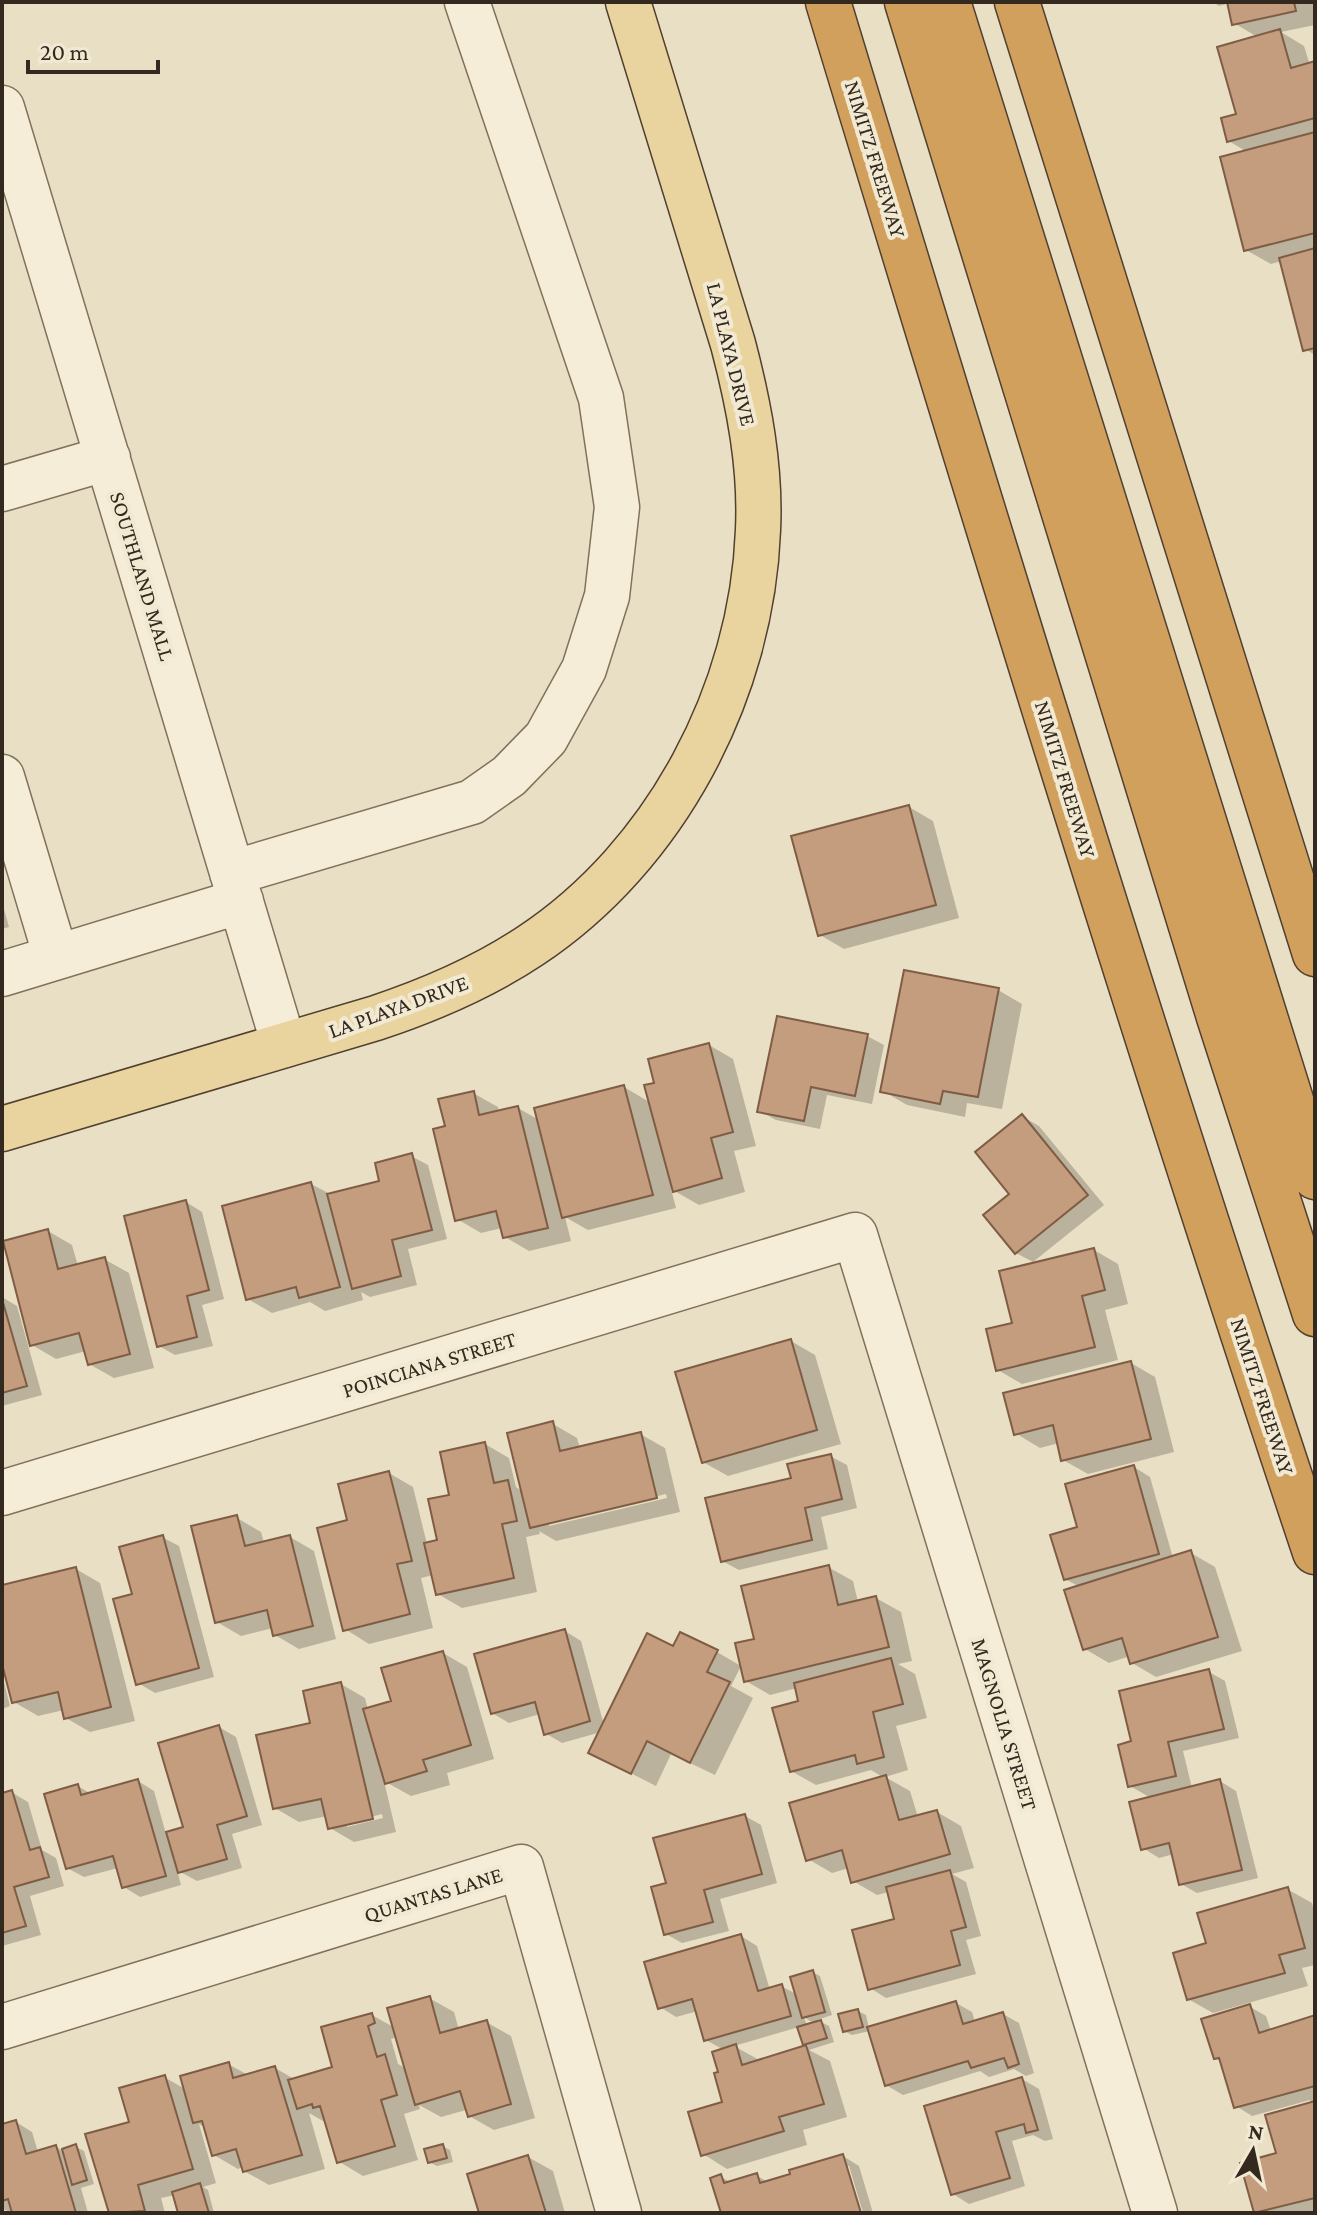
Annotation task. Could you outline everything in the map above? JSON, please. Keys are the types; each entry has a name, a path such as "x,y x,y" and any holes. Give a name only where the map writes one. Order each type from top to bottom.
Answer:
{"highway":[{"name":"NIMITZ FREEWAY","path":"828,2 983,513 1204,1219 1315,1552"},
{"path":"907,2 1219,1017 1315,1314"},
{"path":"948,2 1315,1177"},
{"path":"1017,2 1315,954"}],"main road":[{"name":"LA PLAYA DRIVE","path":"2,1129 388,1015 466,983 532,945 572,914 642,842 695,762 732,675 746,628 757,542 753,436 733,344 628,2"}],"street":[{"path":"2,974 56,957 472,802 509,776 546,738 584,669 607,596 617,507 601,398 467,2"},
{"name":"SOUTHLAND MALL","path":"2,108 284,1045"},
{"path":"4,480 108,458"},
{"path":"2,777 56,957"},
{"name":"POINCIANA STREET","path":"2,1493 855,1235"},
{"name":"MAGNOLIA STREET","path":"855,1235 1155,2213"},
{"name":"QUANTAS LANE","path":"2,2027 521,1867 619,2213"}],"building":[{"path":"1227,2 1294,2 1296,11 1232,25"},
{"path":"1280,29 1291,68 1315,61 1315,118 1227,142 1221,118 1236,114 1217,47"},
{"path":"1315,132 1315,233 1244,251 1220,157"},
{"path":"1315,248 1315,348 1303,351 1279,258"},
{"path":"909,805 936,905 818,936 791,836"},
{"path":"904,970 999,988 978,1097 943,1091 940,1104 880,1092"},
{"path":"777,1016 868,1034 855,1096 811,1087 804,1121 757,1112"},
{"path":"709,1043 733,1132 711,1138 722,1178 673,1192 644,1085 654,1083 648,1059"},
{"path":"624,1085 653,1195 562,1218 534,1108"},
{"path":"474,1091 479,1115 518,1106 548,1228 503,1238 496,1211 455,1221 433,1129 445,1126 438,1099"},
{"path":"1022,1114 1088,1195 1015,1254 983,1215 1009,1194 975,1152"},
{"path":"412,1153 432,1230 392,1240 401,1276 352,1289 327,1194 379,1181 375,1163"},
{"path":"311,1182 340,1287 299,1298 296,1287 246,1300 222,1206"},
{"path":"186,1200 209,1290 187,1296 197,1337 157,1347 124,1216"},
{"path":"48,1229 58,1269 105,1257 130,1354 88,1365 79,1333 30,1346 3,1241"},
{"path":"1094,1248 1105,1290 1082,1296 1095,1347 996,1371 986,1329 1012,1323 999,1271"},
{"path":"2,1299 27,1386 2,1393"},
{"path":"791,1339 817,1430 702,1463 675,1372"},
{"path":"1131,1361 1151,1439 1061,1461 1053,1425 1014,1435 1003,1393"},
{"path":"553,1421 560,1451 641,1432 657,1498 530,1528 507,1433"},
{"path":"485,1442 494,1483 508,1480 517,1521 502,1524 514,1578 436,1595 424,1543 437,1540 428,1499 449,1495 440,1452"},
{"path":"831,1454 842,1499 805,1508 812,1540 721,1562 705,1498 791,1478 787,1464"},
{"path":"1134,1465 1159,1554 1064,1580 1050,1535 1077,1527 1065,1484"},
{"path":"389,1471 412,1561 397,1564 410,1614 343,1631 317,1528 347,1520 338,1484"},
{"path":"237,1515 245,1546 290,1535 313,1626 273,1636 267,1610 215,1623 191,1526"},
{"path":"163,1535 199,1668 136,1685 113,1599 132,1594 119,1547"},
{"path":"1191,1550 1218,1637 1130,1664 1122,1638 1083,1650 1064,1590"},
{"path":"829,1565 838,1605 876,1596 889,1647 744,1682 735,1643 754,1639 741,1586"},
{"path":"76,1567 111,1707 64,1719 58,1692 12,1703 2,1664 2,1585"},
{"path":"565,1629 590,1721 544,1735 535,1702 491,1714 474,1654"},
{"path":"680,1632 718,1650 707,1672 730,1682 690,1763 647,1741 631,1774 588,1753 647,1633 673,1646"},
{"path":"443,1651 471,1745 423,1760 427,1771 385,1784 363,1709 391,1701 381,1668"},
{"path":"891,1658 903,1704 873,1712 884,1757 857,1764 855,1755 790,1772 772,1708 798,1701 794,1683"},
{"path":"1209,1669 1224,1729 1168,1742 1176,1776 1128,1787 1118,1745 1131,1741 1119,1691"},
{"path":"341,1682 373,1819 328,1829 321,1799 273,1809 256,1735 310,1723 303,1691"},
{"path":"219,1725 247,1816 217,1825 227,1859 178,1873 166,1832 183,1827 158,1743"},
{"path":"886,1775 899,1820 937,1810 950,1854 851,1883 842,1850 806,1861 789,1803"},
{"path":"138,1779 166,1876 122,1888 113,1856 66,1869 44,1794 78,1784 81,1795"},
{"path":"1220,1779 1242,1870 1179,1885 1169,1843 1141,1850 1129,1802"},
{"path":"12,1790 30,1850 40,1847 49,1877 14,1887 26,1926 2,1933 2,1793"},
{"path":"745,1814 762,1874 704,1890 713,1922 664,1935 651,1887 666,1883 653,1838"},
{"path":"950,1870 966,1927 951,1931 960,1965 868,1990 852,1930 894,1919 886,1887"},
{"path":"1288,1887 1305,1948 1279,1955 1285,1973 1187,2000 1173,1953 1206,1943 1197,1913"},
{"path":"741,1934 758,1991 782,1984 791,2016 704,2041 692,1999 658,2009 644,1962"},
{"path":"813,1970 825,2012 802,2018 790,1977"},
{"path":"430,1996 440,2033 487,2020 511,2104 468,2117 460,2091 415,2105 387,2008"},
{"path":"956,2001 963,2024 1003,2012 1019,2064 1008,2068 1004,2058 971,2068 968,2061 885,2086 867,2027"},
{"path":"1250,2004 1259,2033 1315,2015 1315,2086 1234,2108 1219,2058 1214,2059 1201,2019"},
{"path":"858,2009 863,2027 843,2032 838,2014"},
{"path":"372,2013 375,2023 368,2026 377,2057 385,2054 397,2095 381,2100 395,2146 337,2163 320,2106 313,2108 312,2104 297,2109 288,2080 332,2067 321,2027"},
{"path":"821,2020 827,2038 803,2045 797,2027"},
{"path":"736,2044 742,2065 806,2045 824,2104 779,2117 784,2131 701,2156 688,2112 722,2102 712,2052"},
{"path":"229,2062 233,2078 275,2066 302,2155 243,2172 236,2149 212,2156 202,2121 193,2123 180,2076"},
{"path":"165,2075 193,2169 138,2185 145,2211 109,2213 85,2134 129,2122 119,2088"},
{"path":"1022,2077 1038,2130 1026,2133 1024,2124 996,2132 1010,2178 951,2195 924,2106"},
{"path":"1315,2101 1315,2198 1254,2213 1240,2163 1276,2153 1265,2115"},
{"path":"16,2120 26,2154 56,2145 76,2213 12,2213 8,2199 2,2201 2,2124"},
{"path":"76,2144 87,2180 72,2185 62,2149"},
{"path":"443,2144 447,2158 428,2163 424,2149"},
{"path":"843,2154 861,2213 721,2213 710,2178 721,2174 724,2183 757,2173 760,2183 790,2174 789,2170"},
{"path":"528,2155 546,2213 479,2213 467,2174"},
{"path":"200,2183 209,2213 178,2213 172,2192"}]}
